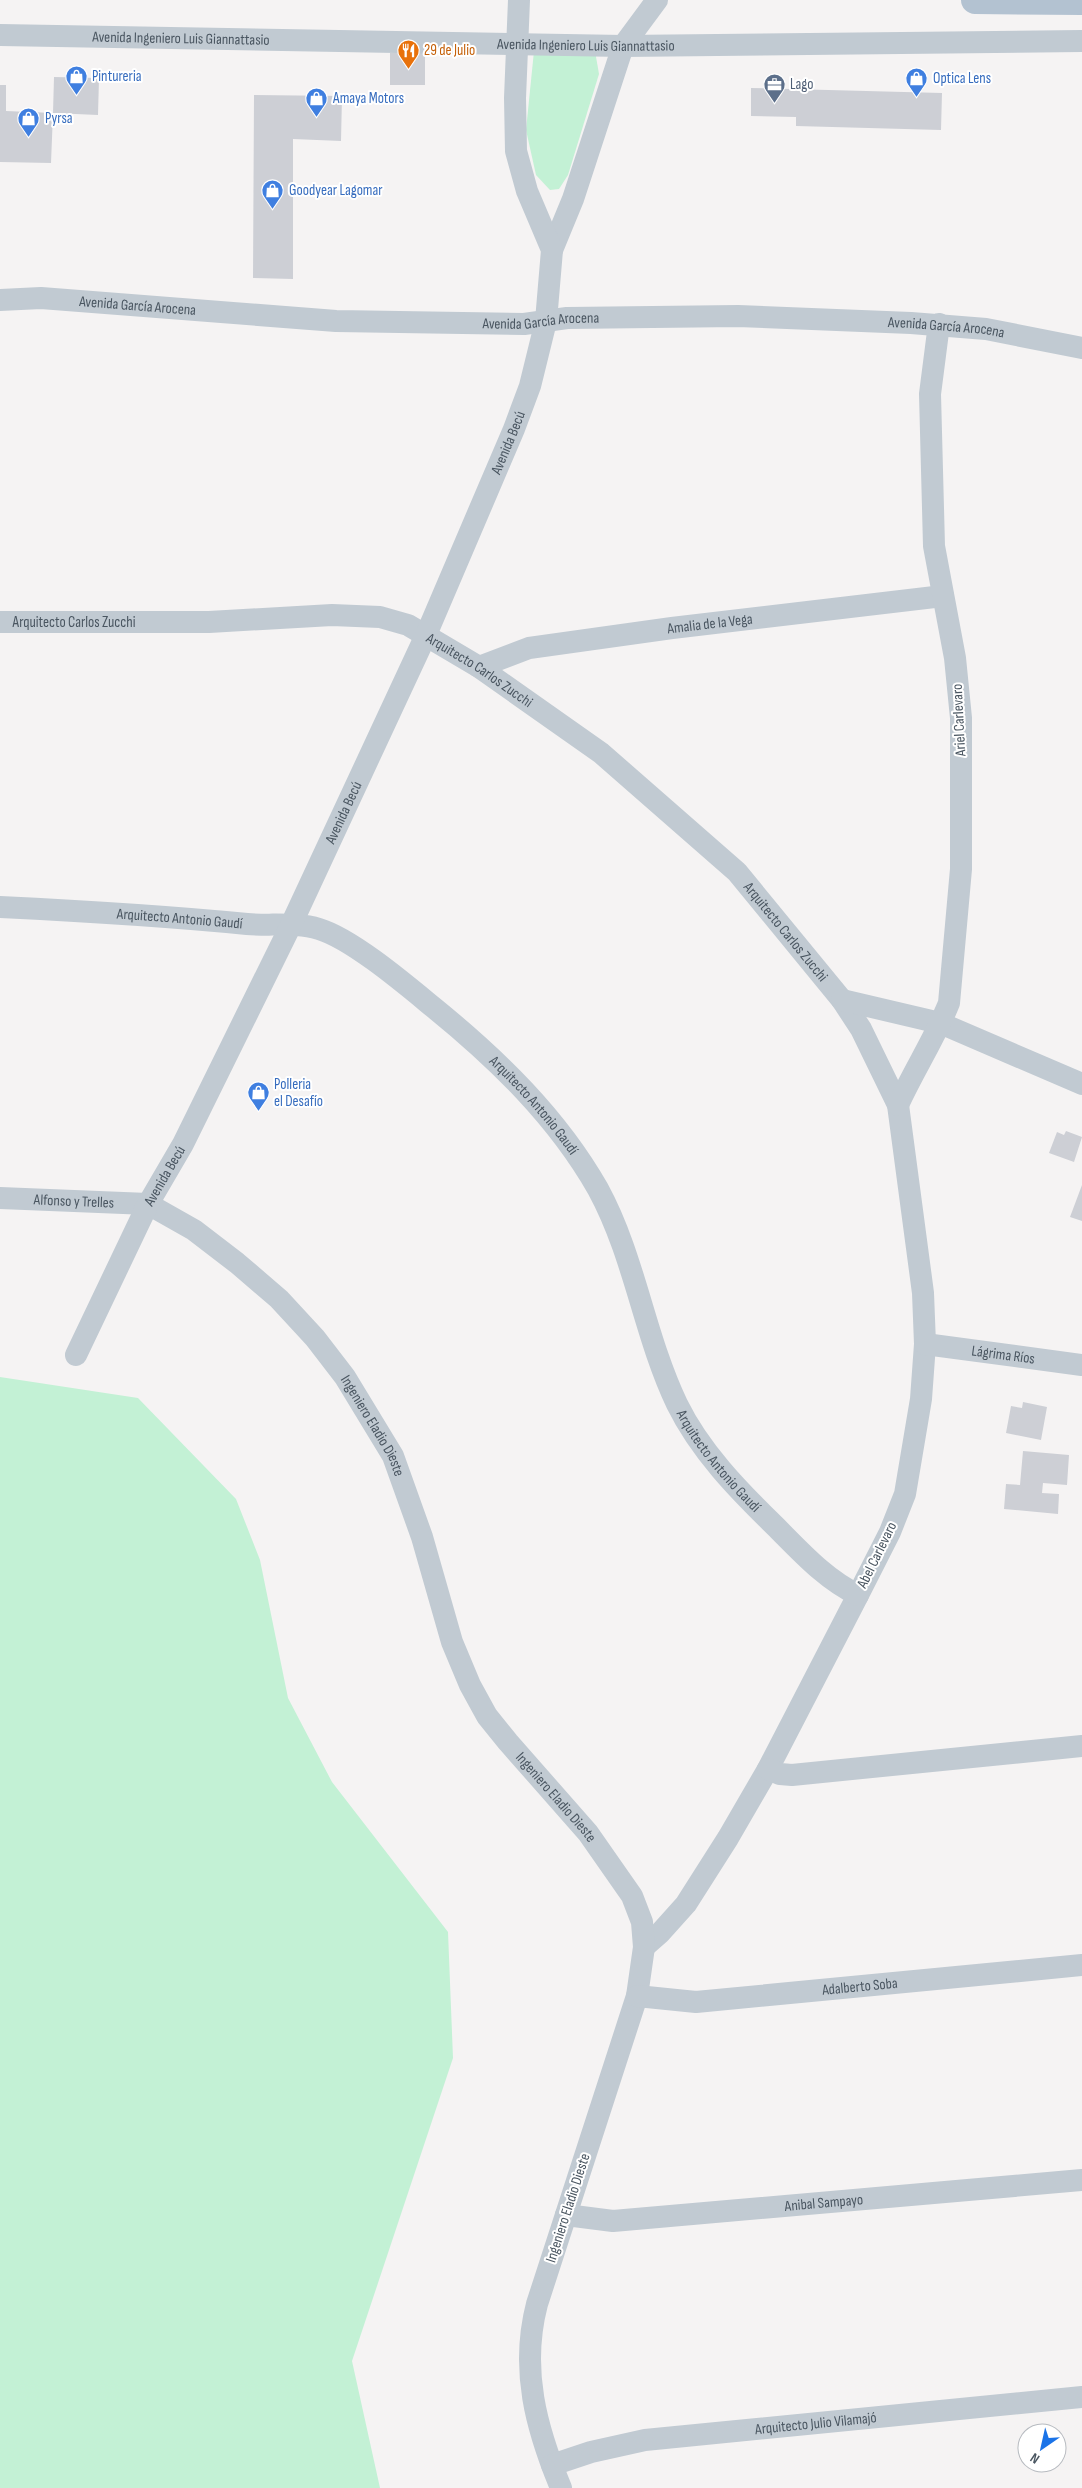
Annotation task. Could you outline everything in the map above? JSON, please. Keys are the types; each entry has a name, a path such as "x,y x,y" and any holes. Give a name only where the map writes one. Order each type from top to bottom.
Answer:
{"main road":[{"path":"975,0 1082,1"}],"street":[{"name":"Avenida Becú","path":"519,0 516,151 526,191 552,250"},
{"name":"Avenida Becú","path":"76,1355 148,1204 183,1144 290,925 426,635 514,429 530,386 546,321 552,250 573,199 623,46 657,0"},
{"name":"Avenida Ingeniero Luis Giannattasio","path":"0,35 623,46 1082,41"},
{"name":"Avenida García Arocena","path":"0,300 41,298 336,321 524,324 567,318 738,316 939,324 986,328 1082,348"},
{"name":"Ariel Carlevaro","path":"898,1105 949,1002 960,869 961,718 954,658 934,546 930,394 939,324"},
{"name":"Amalia de la Vega","path":"479,667 529,648 672,628 943,596"},
{"name":"Arquitecto Carlos Zucchi","path":"0,622 209,622 332,615 380,617 408,625 479,667 601,754 737,872 842,1000 861,1029 898,1105"},
{"name":"Arquitecto Antonio Gaudí","path":"0,907 164,916 255,924 304,925 328,932 369,958 463,1031 533,1099 578,1158 599,1192 633,1274 664,1371 678,1405 704,1447 742,1494 821,1572 843,1588 858,1595"},
{"path":"842,1000 940,1023 1082,1084"},
{"name":"Abel Carlevaro","path":"644,1947 660,1933 686,1904 728,1838 768,1769 890,1532 905,1494 921,1399 925,1344 918,1244 898,1105"},
{"name":"Alfonso y Trelles","path":"0,1198 148,1204"},
{"name":"Ingeniero Eladio Dieste","path":"148,1204 194,1230 279,1299 345,1376 393,1456 416,1519 452,1642 470,1685 488,1716 508,1742 588,1833 616,1871 632,1896 642,1922 644,1947 637,1996 537,2304 529,2346 532,2400 561,2488"},
{"name":"Lágrima Ríos","path":"925,1344 1082,1365"},
{"path":"768,1769 780,1774 792,1775 1082,1746"},
{"name":"Adalberto Soba","path":"637,1996 696,2002 1082,1965"},
{"name":"Anibal Sampayo","path":"566,2214 613,2222 1082,2180"},
{"name":"Arquitecto Julio Vilamajó","path":"552,2465 591,2452 645,2440 1082,2397"}],"green space":[{"path":"534,51 595,51 599,74 568,175 559,189 550,190 536,175 526,130"},
{"path":"0,1377 138,1398 236,1499 260,1560 288,1698 332,1782 448,1932 453,2058 352,2361 380,2488 0,2488"}],"building":[{"name":"29 de Julio","path":"390,53 425,53 425,85 390,85"},
{"name":"Pintureria","path":"54,77 99,78 98,115 53,113"},
{"name":"Pyrsa","path":"0,85 6,85 6,111 53,113 51,163 0,162"},
{"path":"751,88 942,93 941,130 796,126 796,117 751,116"},
{"name":"Goodyear Lagomar","path":"254,95 342,96 341,141 293,139 293,279 253,278"},
{"path":"1066,1131 1082,1137 1074,1162 1049,1153 1057,1132 1064,1135"},
{"path":"1082,1185 1082,1221 1070,1217"},
{"path":"1023,1402 1047,1407 1041,1440 1006,1433 1011,1406 1022,1408"},
{"path":"1023,1451 1069,1455 1067,1485 1043,1483 1042,1493 1059,1494 1058,1514 1004,1509 1006,1484 1020,1485"}],"place":[{"name":"29 de Julio","path":"408,69"},
{"name":"Pintureria","path":"76,95"},
{"name":"Optica Lens","path":"917,97"},
{"name":"Lago","path":"774,103"},
{"name":"Amaya Motors","path":"317,117"},
{"name":"Pyrsa","path":"29,137"},
{"name":"Goodyear Lagomar","path":"273,209"},
{"name":"Polleria el Desafío","path":"258,1112"}]}
